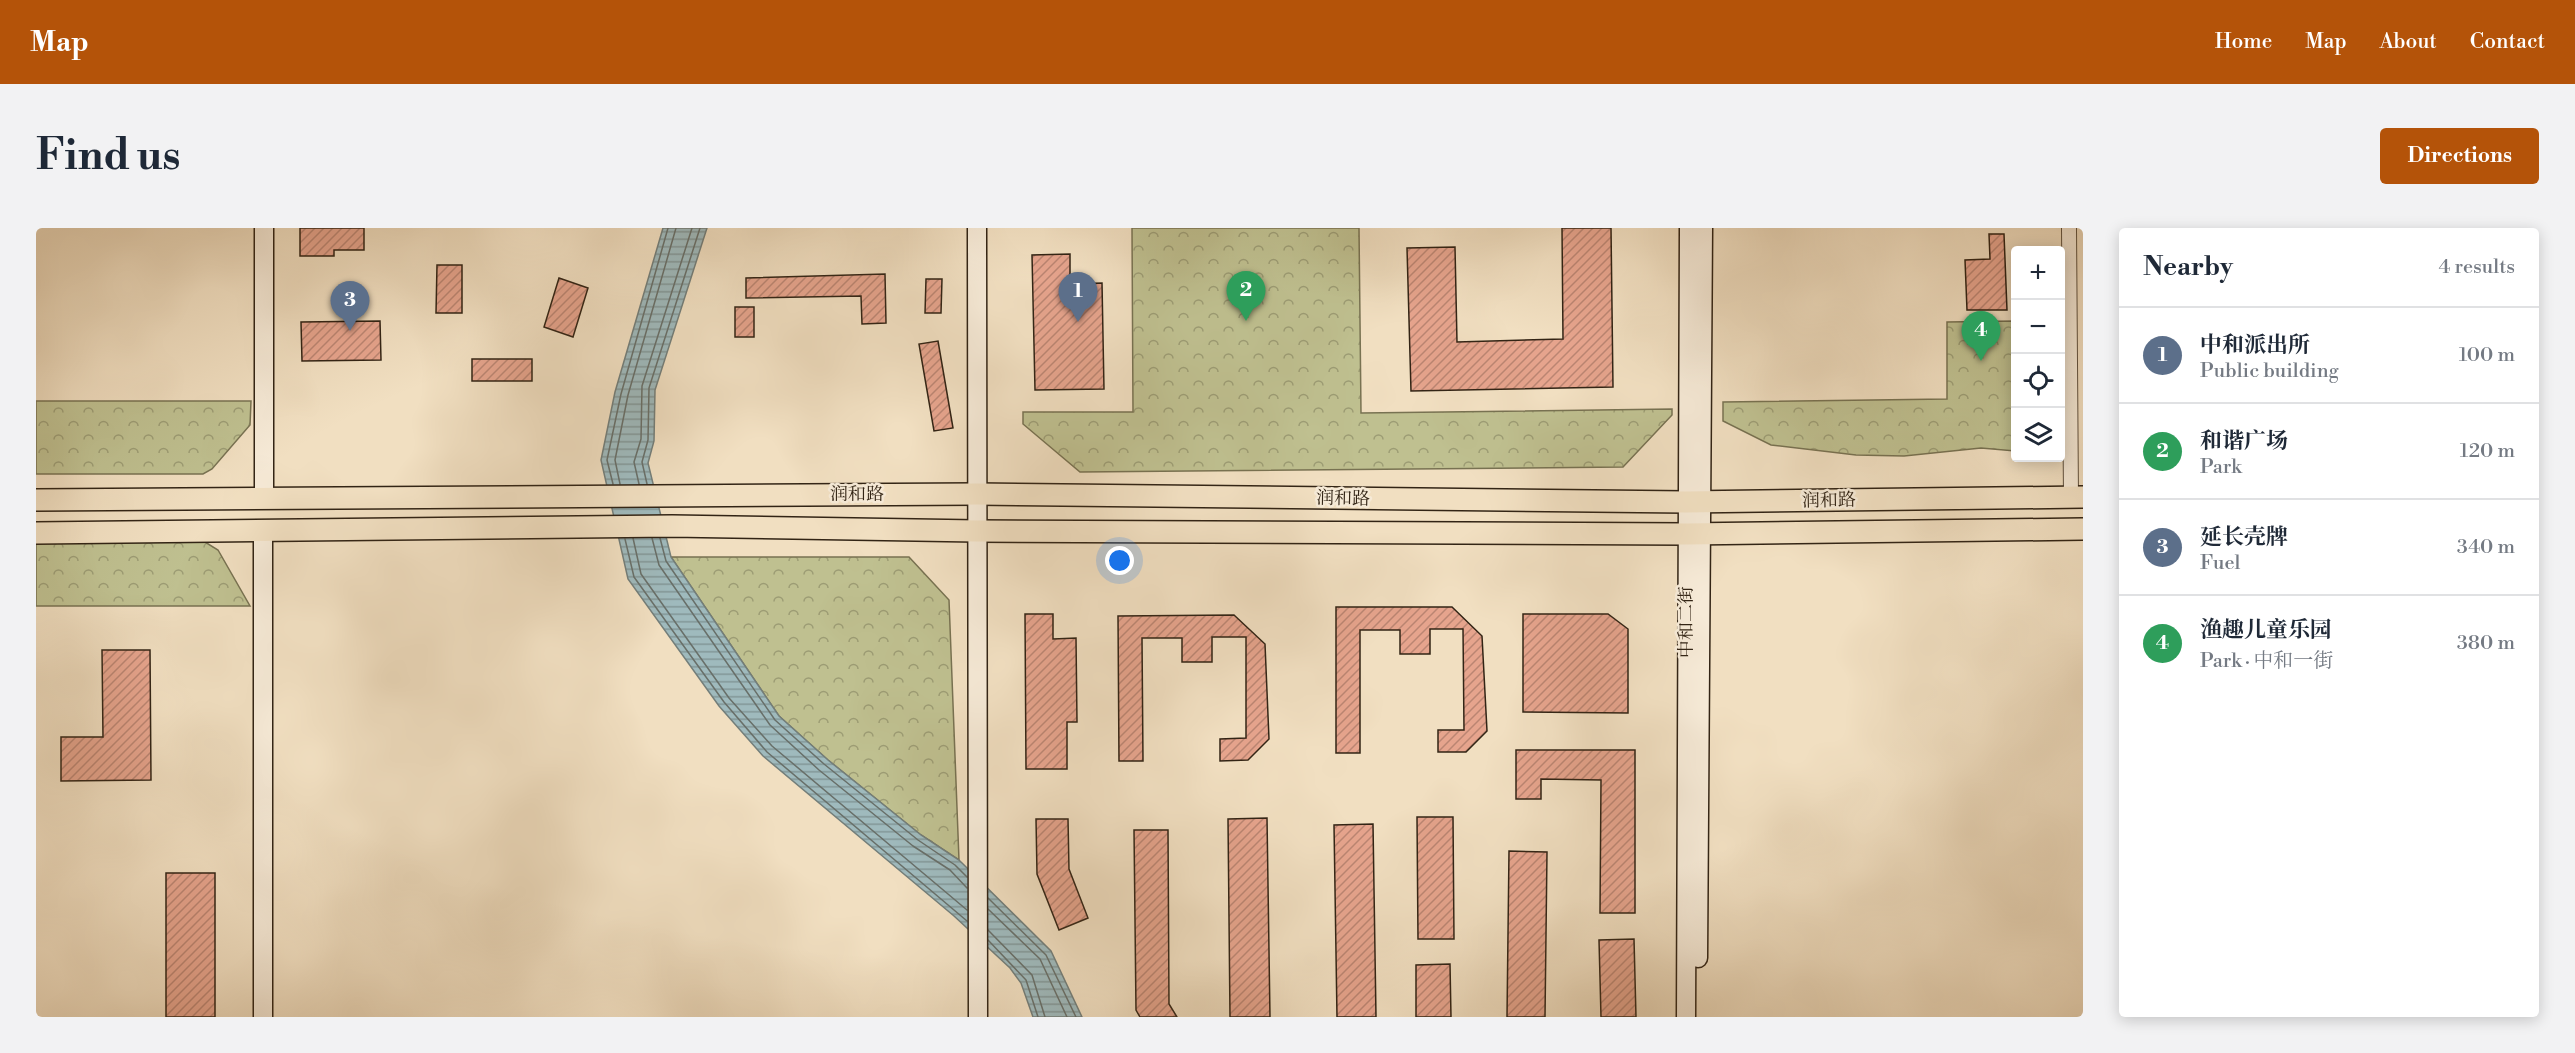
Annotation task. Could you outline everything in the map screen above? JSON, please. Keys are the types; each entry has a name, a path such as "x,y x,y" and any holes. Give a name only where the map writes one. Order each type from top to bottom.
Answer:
{"main road":[{"name":"润和路","path":"36,500 977,494 1694,502 2077,497"},
{"name":"润和路","path":"36,532 610,526 977,531 1694,534 2083,529"}],"street":[{"path":"264,228 264,499"},
{"path":"977,228 978,1017"},
{"name":"中和二街","path":"1689,228 1694,502 1698,1017"},
{"name":"中和二街","path":"1694,502 1703,228"},
{"path":"2069,228 2077,497"},
{"path":"263,531 263,1017"},
{"name":"中和二街","path":"1686,1017 1694,534"}],"green space":[{"path":"1132,228 1359,228 1361,413 1672,409 1672,415 1623,467 1080,472 1023,424 1023,412 1133,412"},
{"path":"2011,321 2011,451 1981,448 1904,456 1856,455 1771,445 1723,421 1723,402 1947,399 1947,322"},
{"path":"36,401 251,401 250,425 212,469 203,474 36,474"},
{"path":"189,539 205,542 218,550 250,606 36,606 36,540"},
{"path":"671,557 909,557 949,600 959,860 921,835 828,760 779,716"}],"water":[{"path":"663,228 707,228 655,390 654,441 648,463 671,557 779,716 828,760 921,835 959,860 1051,951 1082,1017 1033,1017 1021,983 1010,968 954,916 763,756 719,706 628,579 601,460 615,392"}],"building":[{"path":"300,228 364,228 364,250 334,250 334,256 300,256"},
{"path":"1562,228 1611,228 1613,387 1411,391 1407,248 1455,247 1457,342 1563,339"},
{"path":"1989,234 2004,234 2007,310 1967,310 1965,260 1990,259"},
{"path":"1070,254 1070,284 1102,283 1104,389 1035,390 1032,255"},
{"path":"437,265 462,265 462,313 436,313"},
{"path":"885,274 886,323 862,324 861,296 746,298 746,278"},
{"path":"559,278 588,288 573,337 544,327"},
{"path":"926,279 942,279 941,313 925,313"},
{"path":"735,307 754,307 754,337 735,337"},
{"path":"380,321 381,360 302,361 301,322"},
{"path":"938,341 953,428 934,431 919,344"},
{"path":"472,359 532,359 532,381 472,381"},
{"path":"1336,607 1452,607 1482,636 1487,731 1466,752 1438,752 1438,730 1464,730 1463,629 1430,629 1430,654 1400,654 1400,630 1360,630 1360,753 1336,753"},
{"path":"1025,614 1053,614 1053,639 1076,638 1077,722 1067,722 1067,769 1026,769"},
{"path":"1523,614 1608,614 1628,629 1628,713 1523,712"},
{"path":"1234,615 1265,644 1269,739 1248,760 1220,761 1220,739 1246,738 1246,637 1212,637 1212,662 1182,662 1182,638 1142,638 1143,761 1119,761 1118,616"},
{"path":"102,650 150,650 151,780 61,781 61,737 103,737"},
{"path":"1516,750 1635,750 1635,913 1600,913 1601,780 1541,779 1541,799 1516,799"},
{"path":"1417,817 1453,817 1454,939 1418,939"},
{"path":"1267,818 1270,1017 1230,1017 1228,819"},
{"path":"1036,819 1068,819 1069,869 1088,918 1059,930 1037,874"},
{"path":"1373,824 1376,1017 1337,1017 1334,825"},
{"path":"1134,830 1168,830 1169,1004 1177,1017 1140,1017 1136,1010"},
{"path":"1509,851 1547,852 1545,1017 1507,1017"},
{"path":"166,873 215,873 215,1017 166,1017"},
{"path":"1634,939 1636,1017 1601,1017 1599,940"},
{"path":"1450,964 1451,1017 1416,1017 1416,965"}],"place":[{"name":"和谐广场","path":"1246,321"},
{"name":"中和派出所","path":"1078,322"},
{"name":"延长壳牌","path":"350,331"},
{"name":"渔趣儿童乐园","path":"1981,361"}]}
